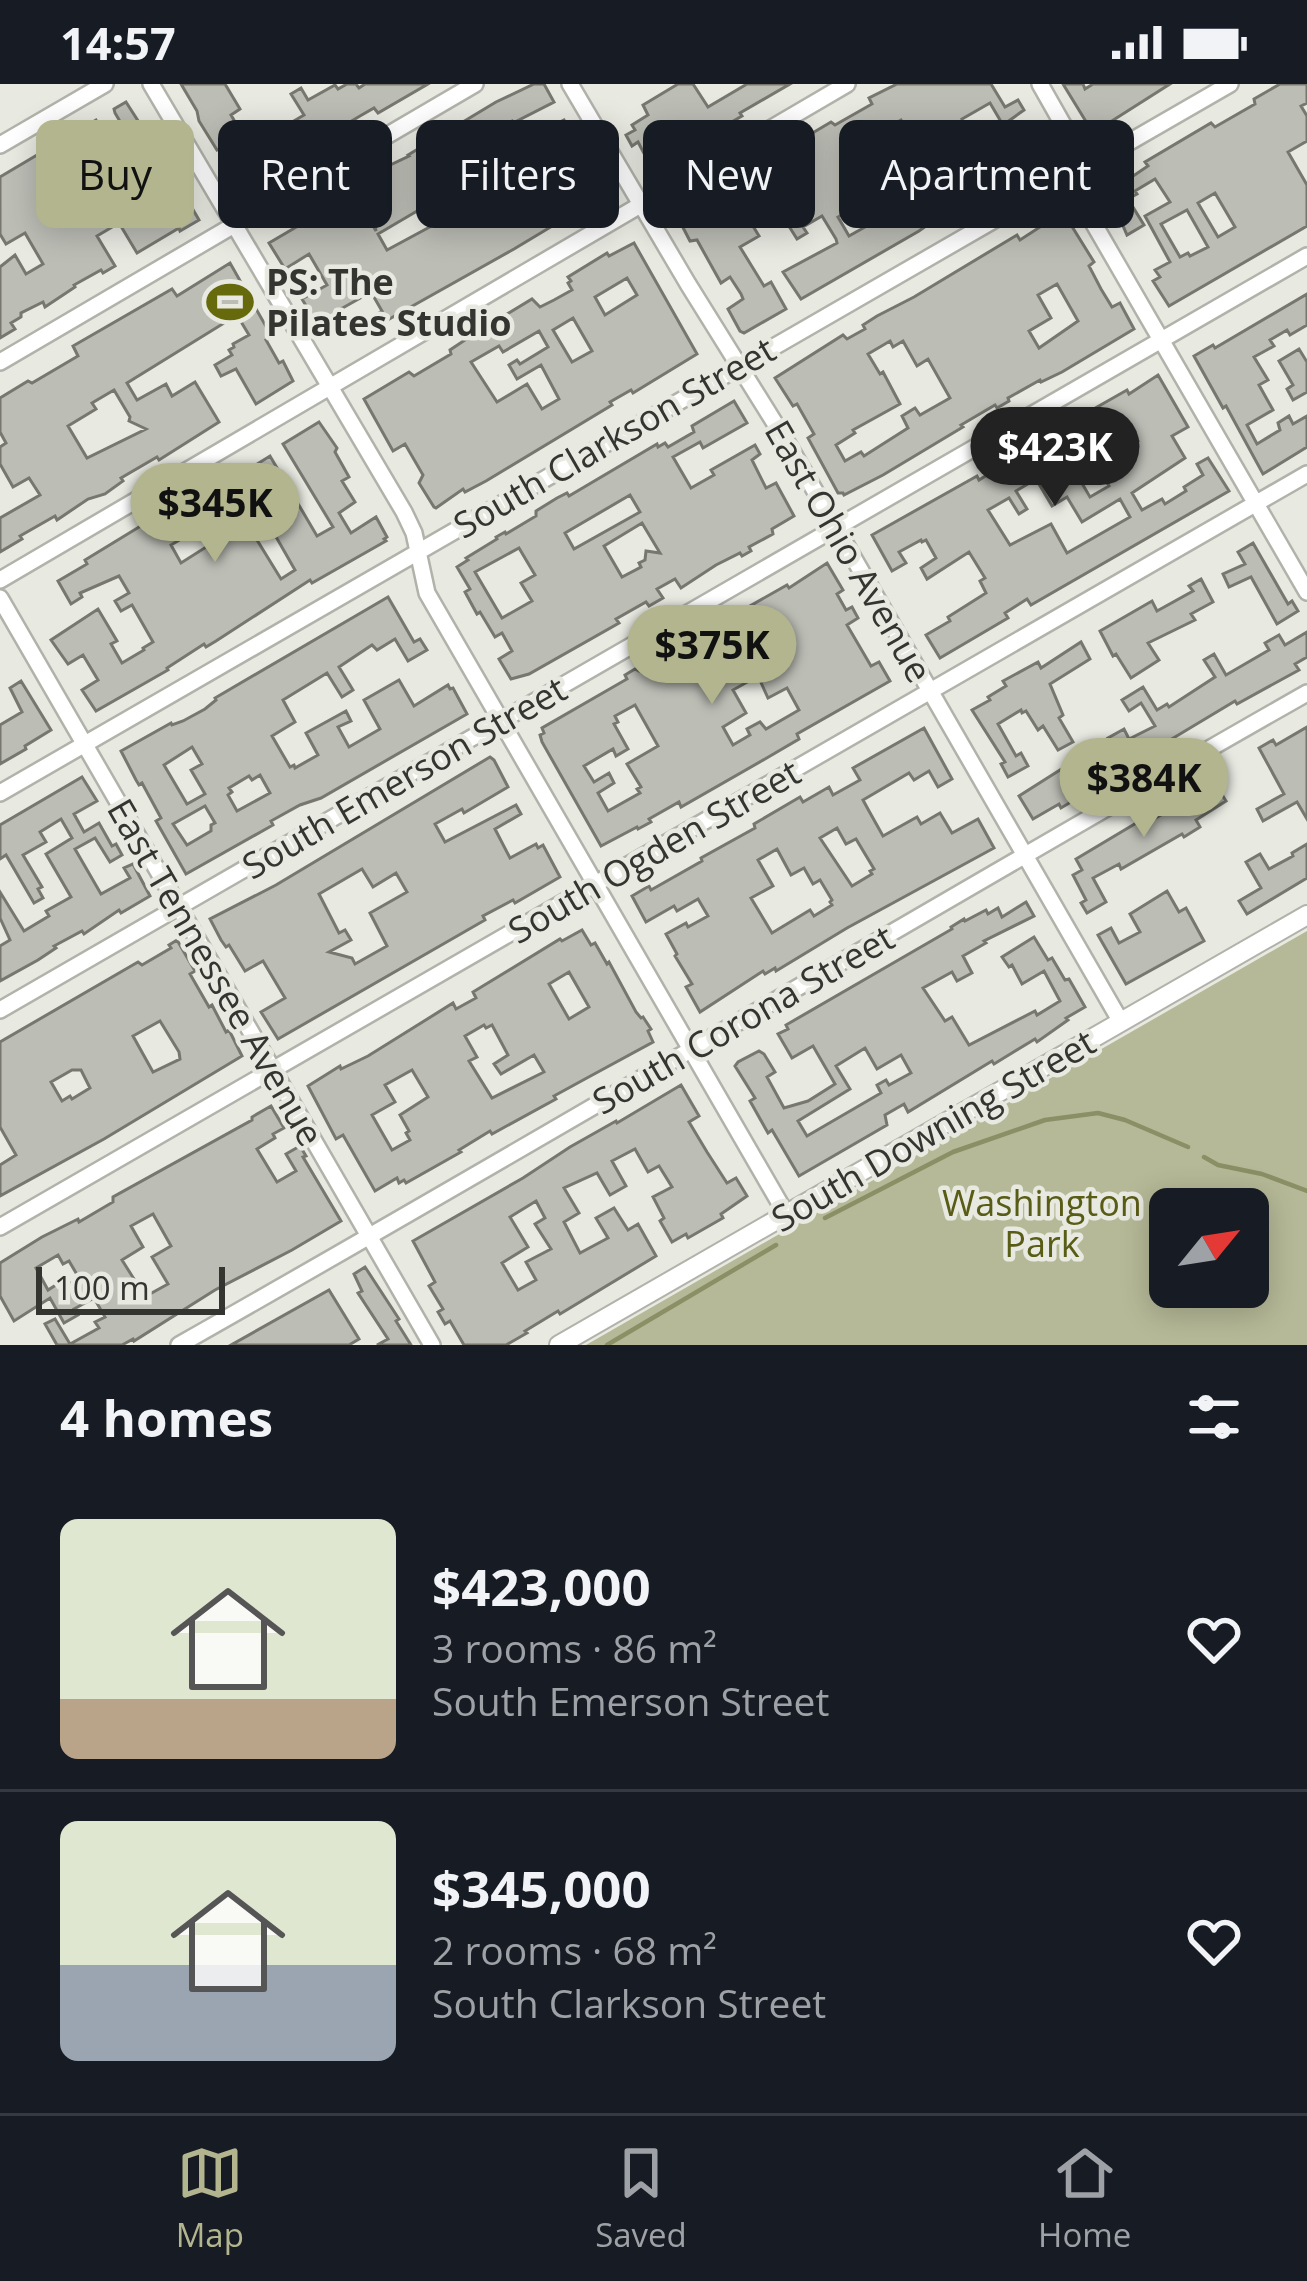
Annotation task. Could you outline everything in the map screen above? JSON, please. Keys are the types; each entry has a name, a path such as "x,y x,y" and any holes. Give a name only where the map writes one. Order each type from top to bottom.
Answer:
{"main road":[{"name":"South Downing Street","path":"560,1345 1307,915"}],"street":[{"path":"0,146 105,84"},
{"path":"151,84 218,199"},
{"path":"392,133 475,84"},
{"name":"East Ohio Avenue","path":"570,84 837,528 1121,1022"},
{"path":"0,580 847,84"},
{"path":"1040,84 1061,120"},
{"name":"South Clarkson Street","path":"1134,139 1230,84"},
{"path":"0,362 231,228"},
{"path":"235,228 404,512 427,592 786,1214"},
{"name":"South Clarkson Street","path":"0,793 977,228"},
{"path":"1096,228 1307,592"},
{"name":"South Emerson Street","path":"0,1010 1307,256"},
{"name":"South Ogden Street","path":"0,1227 1307,474"},
{"name":"East Tennessee Avenue","path":"0,598 432,1345"},
{"name":"South Corona Street","path":"179,1345 1307,693"}],"green space":[{"name":"Washington Park","path":"1307,931 1307,1345 586,1345"}],"building":[{"path":"181,84 225,84 240,109 231,115 234,120 218,120 218,150 199,121"},
{"path":"347,84 359,88 365,84 428,84 378,113 374,108 354,120 296,120 304,115 291,94 301,88 308,100 335,85 338,89"},
{"path":"534,84 544,84 554,102 519,120 466,120"},
{"path":"678,84 693,84 708,107 747,84 790,84 735,120 643,120 643,151 638,142 632,146 626,135 648,115 643,105"},
{"path":"897,84 991,84 1005,107 1018,100 1024,110 1010,120 1000,120 990,103 963,120 844,120 872,104 869,98"},
{"path":"1063,84 1083,84 1085,89 1093,84 1170,84 1113,120 1085,120"},
{"path":"1280,84 1307,84 1307,103 1301,106 1307,116 1307,141 1288,152 1307,185 1307,226 1169,306 1153,281 1160,277 1155,270 1170,262 1145,216 1170,202 1155,179 1134,196 1134,175 1148,166 1145,162 1211,123 1215,127 1255,104 1254,99","holes":["1215,193 1235,227 1218,237 1198,203","1187,210 1208,247 1180,257 1161,224"]},
{"path":"126,102 137,120 119,120 114,109"},
{"path":"831,122 839,123 839,228 849,236 863,228 923,228 801,299 783,272 837,243 822,216 815,220 815,131"},
{"path":"416,150 416,212 392,226 392,164"},
{"path":"36,156 36,228 111,228 97,236 115,266 74,285 45,307 43,302 21,313 11,323 15,329 0,338 0,267 15,255 26,274 43,264 25,233 6,244 0,234 0,177"},
{"path":"1134,209 1144,225 1127,235 1124,228 1134,228"},
{"path":"122,228 179,228 137,253"},
{"path":"294,228 388,228 378,234 387,250 428,228 549,228 384,322 371,292 339,310 346,322 336,328 329,316 317,324 302,299 327,285 309,254 285,269 269,243"},
{"path":"683,228 754,228 759,236 740,247 764,286 771,282 786,309 740,331 728,309 743,299 741,294 730,277 721,283 697,240 690,241"},
{"path":"790,228 804,228 807,233 797,239"},
{"path":"1038,228 1073,228 1094,262 1089,266 1101,289 1112,307 1120,303 1134,329 995,405 883,475 844,495 838,493 808,438 814,434 775,378 843,335 847,339 865,329 863,325 877,316 1017,235 1020,240","holes":["1057,284 1078,321 1039,348 1029,331 1051,318 1038,295","890,341 893,347 903,341 917,366 928,359 950,398 920,415 915,408 902,416 908,428 864,456 861,452 845,461 836,445 900,404 868,354"]},
{"path":"634,243 697,354 610,402 612,405 486,481 434,507 405,444 393,451 364,399 451,354 450,350 532,299 540,307 572,290 568,277","holes":["627,278 637,295 605,315 595,297","573,318 592,351 572,362 553,330","539,331 548,347 520,364 517,360 509,365 517,379 541,365 559,399 542,409 527,384 497,402 471,362 499,346 503,352"]},
{"path":"230,263 272,337 266,340 293,381 256,404 236,369 221,376 215,365 232,355 233,344 249,335 237,315 127,383 137,400 166,384 172,396 195,382 219,422 121,478 105,494 88,499 57,520 55,516 0,552 0,518 40,495 29,478 13,487 0,464 0,447 6,443 0,432 0,398 78,356 73,346 172,289 177,296","holes":["114,390 129,421 146,429 87,458 68,426 96,409 92,403"]},
{"path":"1307,294 1307,325 1270,340 1274,346 1254,357 1268,380 1259,385 1273,410 1247,425 1257,444 1280,430 1278,423 1289,416 1293,424 1307,416 1307,447 1263,474 1194,356"},
{"path":"1299,349 1307,362 1307,392 1293,400 1287,389 1293,385 1279,361"},
{"path":"1158,375 1188,427 1172,436 1185,458 1132,493 1142,510 1162,499 1165,504 1186,491 1184,487 1203,475 1197,464 1208,458 1229,491 1031,605 1027,599 1005,613 1008,618 940,658 926,635 986,593 980,581 985,578 969,552 927,579 921,568 936,558 926,540 899,552 906,563 892,571 872,535 977,476 979,480 1127,390 1129,394","holes":["1127,423 1138,441 1097,465 1109,486 1090,497 1073,468 1080,464 1075,455","1036,479 1052,506 1067,497 1082,522 1120,499 1130,517 1067,553 1051,524 1010,545 988,510 1009,498 1019,514 1027,509 1016,491"]},
{"path":"734,401 747,423 703,448 700,442 673,457 691,488 714,475 711,470 755,445 760,454 752,460 766,488 776,483 794,516 749,547 751,551 716,565 681,588 675,579 657,589 663,598 649,606 646,602 616,619 619,623 529,674 511,679 499,659 512,651 502,633 495,637 477,614 457,567 557,498 569,496 657,444 668,447 694,432 692,426","holes":["630,495 640,512 574,549 565,533","642,523 660,553 646,551 641,567 622,577 604,546","519,548 535,575 521,583 532,601 502,618 475,572"]},
{"path":"319,422 337,448 349,477 342,481 355,502 339,513 351,533 376,517 386,541 310,580 96,711 82,690 98,680 83,655 68,664 51,640 98,609 117,641 111,644 122,663 153,642 132,605 121,611 115,601 129,593 119,576 80,593 82,597 71,604 58,581 144,524 270,456 317,536 333,527 283,444","holes":["263,482 278,505 263,514 295,570 281,579 238,509 243,506 240,496","211,513 222,537 181,563 171,545 186,536 184,528"]},
{"path":"1253,543 1288,604 1292,601 1298,611 1277,624 1251,577 1229,587 1223,574 1245,564 1238,552"},
{"path":"827,563 843,590 837,594 846,610 852,607 858,618 847,625 871,666 879,662 890,681 681,807 679,802 649,819 651,822 601,846 542,742 542,728 627,679 625,675 635,669 675,654 734,615","holes":["758,676 768,698 787,688 799,710 766,729 760,722 733,745 723,727 746,713 733,690","635,705 658,746 627,764 640,793 608,811 598,793 614,783 609,773 594,782 584,766 613,749 616,756 628,749 614,724 618,722 615,716"]},
{"path":"1201,579 1213,602 1191,614 1195,620 1148,643 1159,660 1131,678 1100,631 1152,601 1157,611 1193,591 1189,586"},
{"path":"388,597 414,642 420,639 427,650 408,661 395,639 377,650 372,645 339,667 353,690 342,697 327,673 283,700 295,722 272,736 290,767 318,755 306,733 346,711 351,721 338,727 349,747 380,729 364,700 399,680 414,706 448,685 467,714 321,798 271,821 273,825 186,874 156,821 161,818 121,751 205,709 215,698","holes":["192,747 202,764 191,770 205,794 187,804 164,765","260,775 270,793 237,811 229,788 249,776 252,780","205,806 215,823 211,831 187,845 173,824"]},
{"path":"1307,632 1307,657 1295,664 1299,670 1235,701 1118,774 1074,795 1076,799 1061,808 1059,804 1033,819 1019,796 1082,756 1084,760 1108,747 1108,738 1124,729 1129,739 1155,726 1141,703 1129,711 1122,700 1143,687 1157,710 1169,707 1215,677 1204,660 1214,654 1226,675 1269,650 1265,643 1279,635 1285,645"},
{"path":"1081,642 1090,659 1050,684 1063,715 1059,718 1073,742 1058,750 1043,726 1038,730 1021,710 998,724 1016,756 1021,753 1028,766 1008,777 1001,764 1005,762 972,710 1006,686 1003,681 1038,662 1041,668"},
{"path":"21,681 51,730 0,764 0,725 22,712 10,688"},
{"path":"1307,727 1307,819 1297,802 1263,821 1257,809 1284,794 1259,748 1273,740 1276,745"},
{"path":"924,728 952,779 938,787 929,771 914,780 909,773 863,800 883,836 917,817 921,824 940,813 952,833 978,819 994,848 776,971 763,971 700,1012 686,987 692,984 666,934 708,916 698,899 646,922 632,896 702,861 800,797 803,802 829,787 833,795 860,780 853,768","holes":["837,828 846,844 856,839 874,869 852,886 820,838","777,849 791,875 804,868 813,884 820,880 832,905 814,916 810,910 772,933 751,898 773,886 758,860"]},
{"path":"490,757 508,787 435,824 445,842 516,805 521,814 495,829 510,858 543,845 560,877 483,916 485,920 278,1039 261,1012 285,998 263,961 245,971 210,919 276,885","holes":["362,869 373,887 396,873 407,892 370,913 387,946 355,964 352,958 329,952 351,940 345,930 339,933 319,894"]},
{"path":"82,777 97,801 74,814 84,832 99,823 122,855 110,862 95,838 75,849 101,894 130,878 124,868 133,864 150,896 54,946 0,981 0,946 10,940 0,918 0,892 24,931 49,916 46,911 71,897 46,854 72,838 61,819 40,832 46,842 23,855 42,887 38,889 43,898 34,903 6,855 0,859 0,825"},
{"path":"1213,780 1226,801 1196,820 1200,827 1184,837 1093,878 1106,902 1087,913 1073,875 1082,870 1076,859 1138,822 1141,826 1168,811 1165,807"},
{"path":"1307,844 1307,878 1247,914 1239,901 1261,888 1246,862 1260,854 1269,869"},
{"path":"1167,891 1179,912 1186,908 1204,941 1126,984 1098,935 1111,928 1119,943 1140,932 1130,914"},
{"path":"1026,902 1034,916 963,956 972,973 957,981 952,972 923,988 945,1021 952,1017 969,1045 1060,1001 1044,971 1022,984 1002,957 1034,937 1085,1007 1037,1042 992,1061 908,1112 904,1104 885,1115 887,1125 799,1176 750,1101 755,1098 735,1066 738,1062 759,1051 775,1072 767,1077 784,1108 808,1101 835,1084 813,1046 792,1058 778,1034 788,1029 786,1025 964,919 998,908 1002,917","holes":["865,1048 877,1069 901,1055 911,1073 889,1085 886,1080 877,1085 881,1093 807,1136 798,1121 850,1089 836,1066"]},
{"path":"582,930 591,945 595,943 651,1029 653,1042 406,1183 397,1178 375,1191 343,1135 336,1139 308,1086 368,1056 453,1003 456,1009 476,998 473,992","holes":["569,972 589,1007 569,1019 549,984","492,1025 508,1055 494,1064 501,1074 534,1055 544,1072 492,1098 469,1061 477,1057 465,1036","412,1070 428,1097 400,1115 410,1140 392,1150 372,1115 395,1102 385,1085"]},
{"path":"177,940 195,971 190,974 242,1056 0,1196 0,1165 16,1155 0,1127 0,1042 138,962 142,965 171,948","holes":["160,1021 180,1059 153,1072 133,1036","81,1070 90,1088 62,1101 51,1082"]},
{"path":"681,1085 699,1116 689,1122 727,1183 736,1178 747,1196 721,1214 723,1218 672,1242 653,1197 672,1187 659,1166 648,1172 635,1149 612,1161 626,1186 610,1195 597,1173 564,1188 579,1213 564,1222 580,1253 608,1238 596,1218 614,1208 628,1230 638,1224 656,1256 506,1345 464,1345 450,1321 445,1324 438,1312 443,1309 429,1286 435,1282 413,1241","holes":["536,1201 545,1218 535,1224 551,1249 526,1262 536,1280 518,1290 502,1263 528,1247 510,1217"]},
{"path":"271,1106 284,1128 257,1149 277,1182 296,1171 286,1154 300,1146 341,1221 122,1345 57,1345 45,1324 55,1319 70,1344 99,1328 95,1322 105,1317 94,1298 74,1309 78,1315 64,1323 50,1298 14,1321 0,1296 0,1263 42,1237 79,1222 113,1202 113,1197","holes":["153,1214 171,1246 152,1257 168,1284 148,1295 122,1260 143,1247 131,1226","58,1255 63,1264 69,1261 79,1278 48,1290 36,1268"]},
{"path":"365,1267 411,1345 377,1345 388,1339 358,1293 362,1291 354,1274"},
{"path":"329,1290 359,1339 349,1345 231,1345"}],"waterway":[{"path":"825,1218 953,1152 1045,1120 1098,1113 1188,1147"},
{"path":"1204,1157 1307,1191"},
{"path":"607,1345 776,1245"}],"place":[{"name":"PS: The Pilates Studio","path":"230,302"}]}
